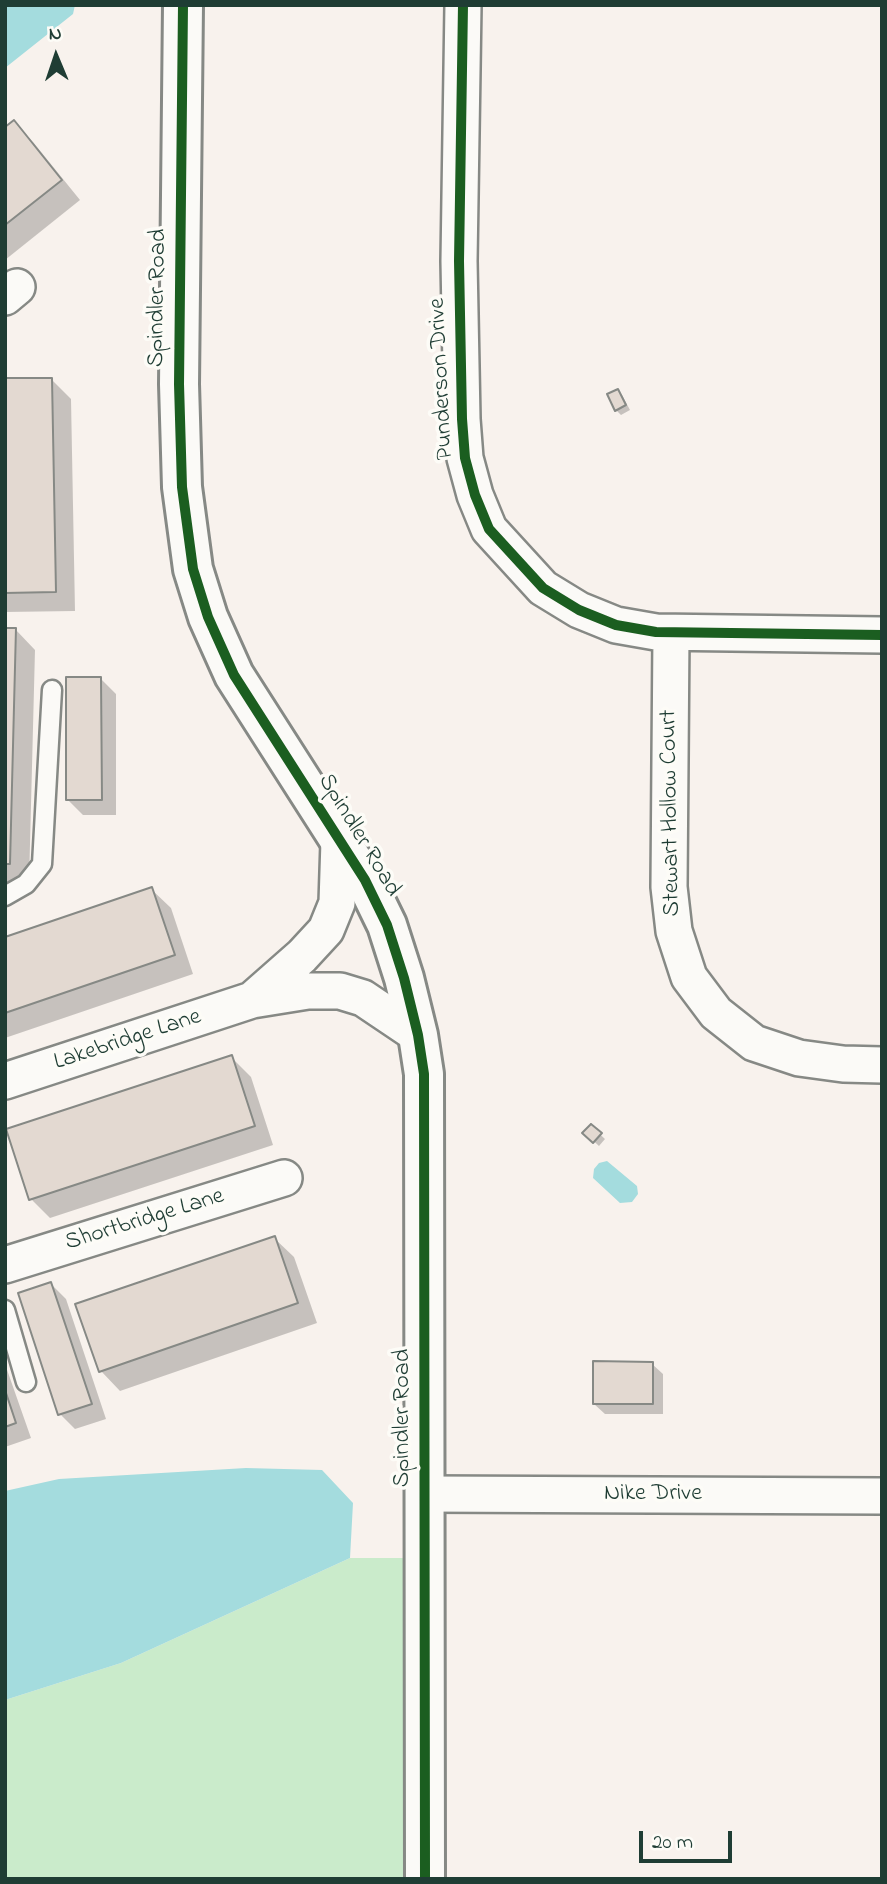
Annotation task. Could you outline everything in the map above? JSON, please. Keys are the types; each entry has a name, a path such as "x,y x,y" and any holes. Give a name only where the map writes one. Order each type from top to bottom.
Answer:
{"street":[{"name":"Spindler Road","path":"183,5 179,384 182,487 193,569 208,617 234,675 365,880 387,925 404,978 424,1074 425,1879"},
{"name":"Punderson Drive","path":"463,5 458,261 462,419 465,458 475,495 489,529 543,589 579,610 616,625 671,633 882,635"},
{"name":"Stewart Hollow Court","path":"671,633 669,887 674,931 689,977 716,1013 754,1043 799,1058 843,1064 882,1065"},
{"name":"Lakebridge Lane","path":"252,1000 302,956 326,930 337,903 339,841"},
{"name":"Lakebridge Lane","path":"5,1082 252,1000 308,991 340,991 363,999 418,1035"},
{"name":"Shortbridge Lane","path":"5,1265 284,1178"},
{"name":"Nike Drive","path":"425,1494 882,1496"}],"lane":[{"path":"5,896 26,884 42,864 52,690"},
{"path":"5,1310 26,1382"}],"green space":[{"path":"350,1558 424,1558 425,1879 5,1879 5,1700 121,1663"}],"water":[{"path":"5,5 75,5 73,14 5,68"},
{"path":"607,1161 637,1186 638,1194 632,1202 620,1203 593,1178 594,1169 599,1163"},
{"path":"246,1468 322,1470 353,1503 350,1558 121,1663 5,1700 5,1491 59,1479"}],"building":[{"path":"14,120 62,180 5,225 5,127"},
{"path":"5,378 52,378 56,592 5,593"},
{"path":"618,389 626,405 615,411 607,394"},
{"path":"5,628 16,628 10,864 5,864"},
{"path":"66,677 101,677 102,800 66,800"},
{"path":"152,887 175,955 5,1013 5,937"},
{"path":"232,1055 255,1126 29,1200 6,1129"},
{"path":"591,1124 602,1133 593,1143 582,1133"},
{"path":"275,1236 298,1303 99,1372 75,1304"},
{"path":"51,1282 92,1404 58,1415 18,1293"},
{"path":"593,1361 653,1362 653,1404 593,1404"},
{"path":"5,1390 16,1423 5,1427"}],"cycle path":[{"path":"183,5 179,384 182,487 193,569 208,617 234,675 365,880 387,925 404,978 424,1074 425,1879"},
{"path":"463,5 459,261 462,419 465,458 475,495 489,529 543,588 579,610 616,625 656,632 882,635"}]}
